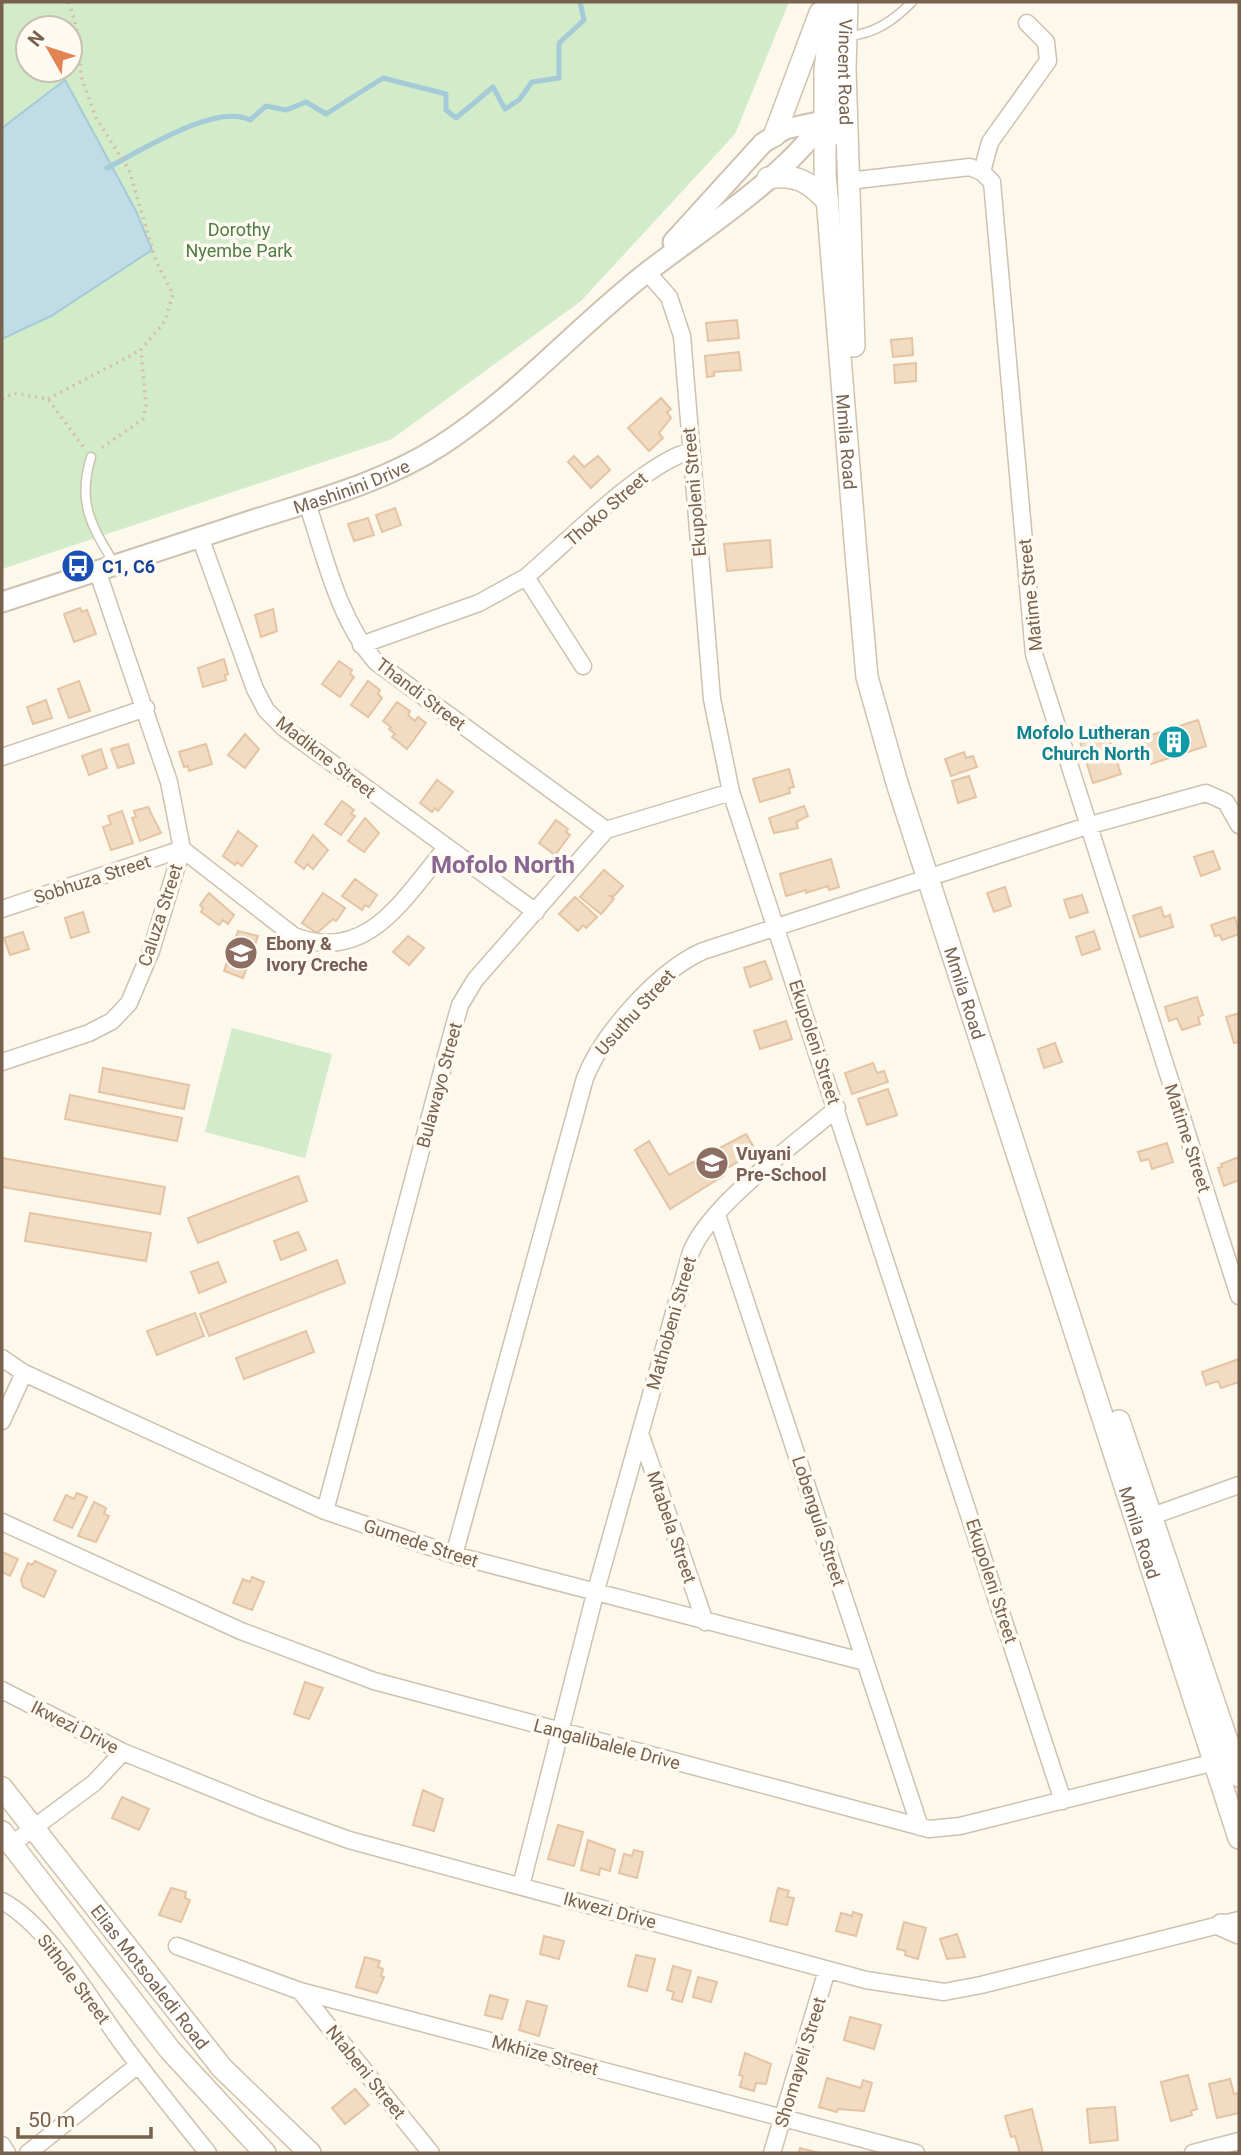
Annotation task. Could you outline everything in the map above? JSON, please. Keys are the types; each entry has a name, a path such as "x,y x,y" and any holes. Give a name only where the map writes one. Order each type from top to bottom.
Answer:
{"main road":[{"path":"774,136 824,2"},
{"name":"Vincent Road","path":"841,3 845,37 847,141"},
{"name":"Vincent Road","path":"823,121 826,41 841,3"},
{"name":"Mmila Road","path":"823,121 828,202 862,560"},
{"name":"Mmila Road","path":"847,141 867,677 881,734 933,874 1143,1520 1230,1765 1239,1838"},
{"path":"768,178 788,175 802,180 828,202"},
{"name":"Elias Motsoaledi Road","path":"2,1788 35,1826 131,1956 222,2068 310,2153"},
{"name":"Elias Motsoaledi Road","path":"7,1838 170,2050 265,2153"}],"street":[{"path":"848,181 970,167 982,173 990,142 1048,61 1046,42 1027,23"},
{"name":"Mashinini Drive","path":"2,602 307,503 371,480 440,446 508,394 647,272 751,156 774,136 798,125 823,121"},
{"name":"Mashinini Drive","path":"647,272 680,250 768,178 810,139 823,121"},
{"path":"823,121 847,141"},
{"name":"Matime Street","path":"982,173 992,182 995,198 1034,654 1239,1296"},
{"name":"Ekupoleni Street","path":"647,272 669,297 678,318 712,699 731,792 1063,1801"},
{"name":"Thoko Street","path":"361,645 479,603 526,577 649,471 677,454 691,451"},
{"name":"Thandi Street","path":"307,503 350,624 361,645 376,662 606,830"},
{"name":"Madikne Street","path":"200,537 255,689 266,710 284,728 536,912"},
{"name":"Caluza Street","path":"2,1062 89,1033 111,1021 129,1003 151,951 182,849 172,796 106,567"},
{"path":"526,577 583,666"},
{"path":"2,757 146,708"},
{"path":"606,830 731,792"},
{"name":"Usuthu Street","path":"454,1555 592,1061 601,1045 674,967 703,951 933,874 1087,825 1206,793 1226,802 1239,825"},
{"name":"Bulawayo Street","path":"325,1511 460,1005 475,980 606,830"},
{"path":"182,849 294,936 316,944 334,944 367,933 385,919 446,848"},
{"name":"Sobhuza Street","path":"2,909 182,849"},
{"name":"Mathobeni Street","path":"521,1886 595,1594 691,1252 703,1228 837,1108"},
{"name":"Lobengula Street","path":"717,1215 920,1827"},
{"name":"Gumede Street","path":"2,1357 24,1373 325,1511 454,1555 595,1594 865,1662"},
{"path":"2,1421 24,1373"},
{"name":"Mtabela Street","path":"640,1433 705,1622"},
{"path":"1143,1520 1239,1485"},
{"name":"Langalibalele Drive","path":"2,1522 284,1649 414,1693 920,1827 948,1829 1230,1765"},
{"name":"Ikwezi Drive","path":"2,1690 123,1752 261,1808 349,1840 828,1970 911,1989 944,1992 1233,1926"},
{"path":"7,1838 35,1826 94,1783 123,1752"},
{"name":"Sithole Street","path":"2,1901 27,1918 43,1936 138,2065 208,2153"},
{"name":"Mkhize Street","path":"177,1946 300,1991 916,2153"},
{"name":"Shomayeli Street","path":"772,2153 828,1970"},
{"name":"Ntabeni Street","path":"300,1991 431,2153"},
{"path":"28,2153 138,2065"},
{"path":"1193,2153 1239,2141"},
{"path":"2,2146 7,2153"}],"lane":[{"path":"845,37 872,32 888,23 912,2"},
{"path":"91,457 85,478 88,519 106,567"}],"path":[{"path":"2,399 14,393 48,399 142,350 165,321 173,294 156,261 129,170 96,118 81,76 79,37 69,2"},
{"path":"48,399 91,457 143,419 146,405 142,350"}],"green space":[{"name":"Dorothy Nyembe Park","path":"2,2 789,2 735,134 581,301 392,439 2,569"},
{"path":"232,1028 332,1054 305,1158 205,1132"}],"water":[{"path":"60,84 67,84 136,211 152,250 51,316 2,339 2,128"}],"building":[{"path":"737,320 739,338 708,341 706,323"},
{"path":"912,338 913,355 893,357 891,340"},
{"path":"739,352 741,370 714,372 714,376 707,377 705,356"},
{"path":"916,363 916,381 895,383 894,365"},
{"path":"661,398 671,409 667,412 671,418 659,433 663,438 649,451 628,428"},
{"path":"574,456 584,467 598,456 610,470 591,488 568,462"},
{"path":"395,508 401,525 382,532 376,515"},
{"path":"368,518 374,535 354,541 348,524"},
{"path":"770,540 772,567 727,571 724,544"},
{"path":"80,608 82,612 87,610 96,634 74,642 64,614"},
{"path":"273,609 277,631 261,637 255,615"},
{"path":"224,659 228,674 225,675 226,680 203,687 198,668"},
{"path":"339,661 352,670 350,674 354,677 340,697 322,684"},
{"path":"79,681 90,711 69,718 58,689"},
{"path":"368,681 380,690 378,694 382,698 368,717 351,705"},
{"path":"46,700 52,718 33,724 27,707"},
{"path":"397,702 410,711 408,715 415,721 418,717 426,723 407,749 392,737 395,734 383,721"},
{"name":"Mofolo Lutheran Church North","path":"1198,720 1206,746 1151,764 1142,738"},
{"name":"Mofolo Lutheran Church North","path":"1104,723 1121,774 1093,783 1077,732"},
{"path":"245,734 259,749 245,768 228,755"},
{"path":"128,744 134,763 118,768 111,749"},
{"path":"206,744 212,764 189,771 188,766 184,767 179,752"},
{"path":"101,749 107,768 89,775 82,756"},
{"path":"964,752 966,758 973,756 977,767 951,776 945,759"},
{"path":"789,769 794,787 789,788 790,793 760,802 753,779"},
{"path":"969,776 976,797 958,803 952,781"},
{"path":"437,780 453,792 438,811 435,808 432,812 420,803"},
{"path":"342,801 354,810 351,814 355,816 341,835 325,824"},
{"path":"804,806 808,816 796,822 798,828 774,833 769,818"},
{"path":"148,807 161,833 140,841 132,818 136,817 134,811"},
{"path":"122,811 133,843 111,850 103,827 111,824 108,816"},
{"path":"365,818 379,833 364,852 348,841"},
{"path":"556,820 568,829 566,832 570,835 555,855 539,843"},
{"path":"238,831 257,846 242,866 237,862 235,865 223,856"},
{"path":"313,835 328,850 313,869 307,864 304,869 295,862"},
{"path":"1213,851 1220,869 1201,876 1194,857"},
{"path":"831,859 839,887 829,890 828,886 786,896 780,874"},
{"path":"604,870 623,886 614,896 610,896 614,899 601,914 580,897"},
{"path":"355,879 377,895 369,907 365,905 362,910 342,896"},
{"path":"1005,887 1011,906 994,912 987,893"},
{"path":"209,893 234,915 228,924 223,920 219,925 201,912 203,908 200,905"},
{"path":"323,893 345,908 336,921 333,919 317,933 302,923"},
{"path":"1082,895 1088,912 1070,918 1064,900"},
{"path":"575,897 597,917 586,928 583,925 578,931 559,914"},
{"path":"1161,907 1164,917 1170,915 1173,927 1140,937 1133,916"},
{"path":"83,912 89,932 71,938 65,918"},
{"path":"1235,917 1239,934 1222,940 1220,935 1215,936 1211,925"},
{"name":"Ebony & Ivory Creche","path":"238,931 258,936 243,978 224,971"},
{"path":"1094,931 1100,949 1082,955 1076,937"},
{"path":"23,932 29,949 10,955 4,938"},
{"path":"408,936 424,948 409,965 393,952"},
{"path":"765,961 772,979 750,987 744,968"},
{"path":"1197,997 1203,1015 1198,1017 1200,1024 1182,1030 1177,1018 1169,1021 1165,1007"},
{"path":"1239,1013 1239,1042 1234,1043 1226,1017"},
{"path":"786,1021 792,1039 760,1049 754,1031"},
{"path":"1055,1043 1062,1062 1044,1068 1038,1049"},
{"path":"873,1063 877,1073 884,1071 888,1082 852,1094 845,1073"},
{"path":"103,1068 189,1085 184,1109 99,1092"},
{"path":"888,1089 897,1115 867,1125 858,1099"},
{"path":"70,1095 182,1118 177,1141 65,1119"},
{"name":"Vuyani Pre-School","path":"746,1134 756,1151 721,1172 723,1176 670,1209 635,1150 649,1141 669,1175"},
{"path":"1167,1143 1173,1162 1152,1169 1149,1159 1141,1161 1138,1152"},
{"path":"1239,1157 1239,1180 1224,1186 1218,1168 1222,1167 1221,1164"},
{"path":"2,1158 165,1187 160,1214 2,1187"},
{"path":"298,1176 307,1201 198,1243 188,1218"},
{"path":"30,1213 151,1233 146,1261 25,1241"},
{"path":"298,1232 306,1250 281,1260 274,1241"},
{"path":"337,1260 345,1283 209,1336 200,1314"},
{"path":"218,1262 226,1282 199,1293 191,1272"},
{"path":"195,1313 204,1336 157,1355 147,1331"},
{"path":"306,1331 314,1352 244,1379 236,1358"},
{"path":"1239,1359 1239,1382 1221,1388 1218,1381 1206,1385 1202,1372"},
{"path":"77,1493 87,1497 72,1528 54,1520 66,1495 74,1499"},
{"path":"94,1502 106,1508 104,1514 109,1516 96,1542 78,1536"},
{"path":"2,1552 18,1559 10,1576 2,1572"},
{"path":"35,1561 56,1571 44,1597 23,1587 21,1579 28,1563 32,1565"},
{"path":"252,1577 264,1582 252,1610 233,1603 243,1579 250,1582"},
{"path":"305,1682 323,1688 309,1719 294,1714"},
{"path":"423,1790 443,1799 434,1831 413,1825"},
{"path":"122,1797 149,1809 139,1830 112,1818"},
{"path":"558,1825 583,1832 574,1866 548,1859"},
{"path":"588,1840 615,1850 610,1871 600,1868 599,1875 581,1870"},
{"path":"634,1850 643,1852 637,1878 619,1873 624,1854 632,1856"},
{"path":"171,1888 186,1892 185,1898 190,1900 181,1922 159,1915"},
{"path":"778,1888 789,1891 787,1897 794,1898 787,1925 770,1921"},
{"path":"853,1912 862,1915 856,1936 836,1931 841,1913 852,1916"},
{"path":"904,1922 926,1928 918,1959 897,1949"},
{"path":"957,1934 965,1957 947,1959 940,1939"},
{"path":"544,1936 564,1941 559,1959 540,1954"},
{"path":"636,1955 655,1959 647,1991 628,1986"},
{"path":"365,1957 380,1961 378,1967 383,1969 381,1976 384,1977 377,1993 356,1987"},
{"path":"673,1966 691,1971 682,2002 672,1999 674,1992 667,1990"},
{"path":"698,1977 717,1982 711,2002 693,1997"},
{"path":"490,1995 508,2000 502,2019 485,2015"},
{"path":"527,2001 547,2006 539,2036 519,2030"},
{"path":"850,2017 881,2025 874,2049 844,2040"},
{"path":"745,2053 771,2064 766,2084 756,2083 754,2091 740,2087 743,2076 739,2075"},
{"path":"1188,2075 1197,2109 1191,2111 1192,2115 1171,2121 1161,2082"},
{"path":"827,2078 861,2088 863,2080 872,2083 864,2111 838,2109 837,2112 819,2107"},
{"path":"1230,2079 1234,2094 1239,2093 1239,2113 1217,2118 1209,2084"},
{"path":"355,2089 369,2105 345,2124 332,2108"},
{"path":"1115,2107 1118,2140 1090,2143 1087,2109"},
{"path":"1032,2109 1043,2153 1020,2153 1015,2136 1011,2137 1005,2116"},
{"path":"800,2148 819,2153 799,2153"}],"waterway":[{"path":"107,168 198,123 235,116 250,120 266,106 286,110 306,102 326,114 383,78 446,94 446,110 456,118 493,87 505,109 519,100 532,82 559,78 559,43 584,20 580,2"}],"place":[{"name":"C1, C6","path":"78,566"},
{"name":"Mofolo Lutheran Church North","path":"1174,742"},
{"name":"Ebony & Ivory Creche","path":"241,953"},
{"name":"Vuyani Pre-School","path":"712,1163"}],"district":[{"name":"Mofolo North","path":"503,865"}]}
